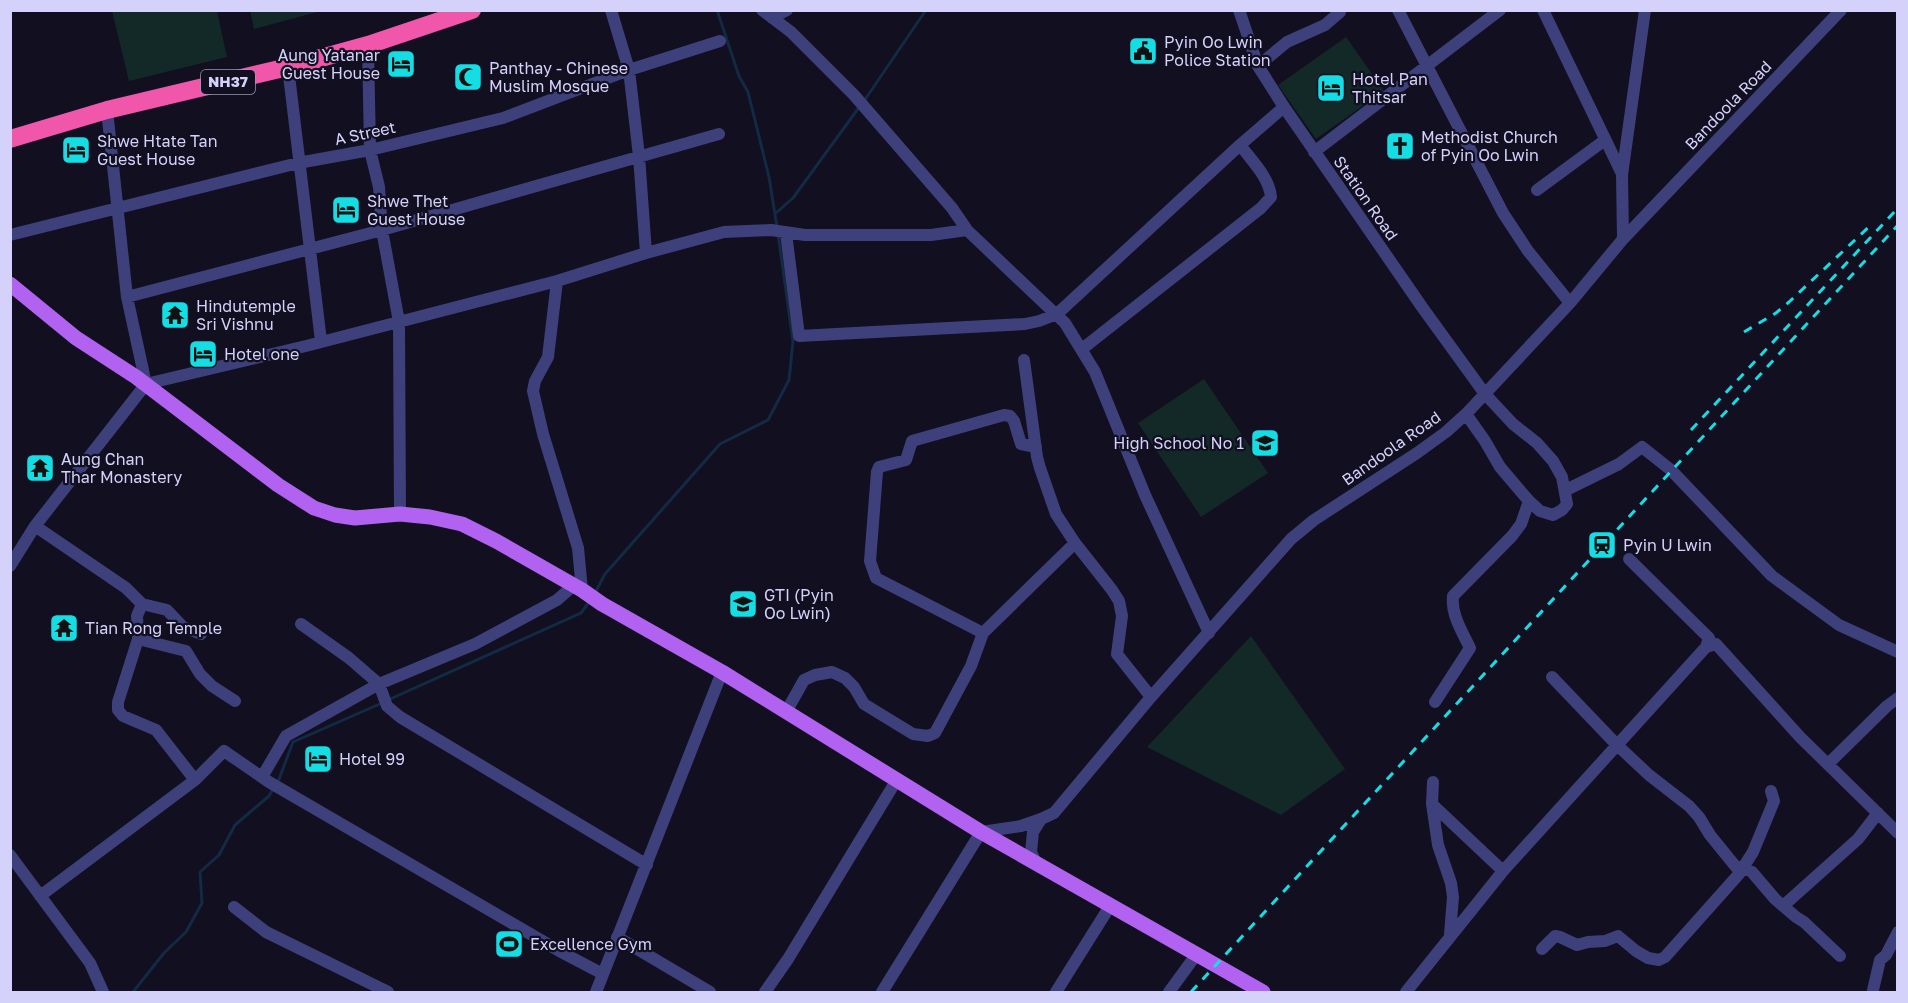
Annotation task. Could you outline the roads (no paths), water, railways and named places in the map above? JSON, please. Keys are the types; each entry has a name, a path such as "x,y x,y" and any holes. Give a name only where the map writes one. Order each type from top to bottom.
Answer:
{"highway":[{"name":"NH37","path":"10,139 107,110 288,67 368,45 444,15 472,10"}],"main road":[{"path":"10,284 76,338 146,384 278,485 314,508 335,515 355,518 400,514 430,517 462,524 496,541 722,672 896,782 1037,866 1263,993"}],"street":[{"path":"610,10 629,70 639,156 646,253"},
{"path":"767,14 787,10"},
{"name":"Station Road","path":"1239,10 1258,66 1314,152 1485,393 1512,424 1537,443 1553,462 1562,477 1566,490"},
{"path":"1398,10 1503,213 1528,251 1570,303"},
{"path":"1314,152 1500,10"},
{"path":"1543,10 1622,175"},
{"path":"1623,239 1622,175 1645,10"},
{"name":"Bandoola Road","path":"1041,819 1054,813 1151,697 1291,539 1314,520 1417,453 1466,414 1570,303 1623,239 1841,10"},
{"path":"1258,66 1287,42 1325,25 1340,12"},
{"path":"767,14 791,32 862,104 952,208 967,230 1065,323 1095,372 1145,495 1209,633"},
{"name":"A Street","path":"10,235 298,163 370,150 503,118 629,70 720,41"},
{"path":"368,45 370,150 379,187 382,230 399,322 400,514"},
{"path":"288,67 321,341"},
{"path":"780,232 799,336 1025,324 1039,321 1057,314 1284,107"},
{"path":"107,110 127,297 146,384"},
{"path":"127,297 382,230 719,134"},
{"path":"1537,190 1605,140"},
{"path":"1082,350 1261,208 1271,197 1270,188 1264,177 1240,145"},
{"path":"10,566 35,526 146,384 399,322 724,232 780,232 805,235 931,235 967,230"},
{"path":"266,780 286,736 383,695 557,600 585,593 578,548 543,434 533,392 535,381 548,357 557,280"},
{"path":"1024,360 1036,458 1056,514 1119,601 1122,616 1117,654 1151,697"},
{"path":"1466,414 1500,466 1529,501 1540,511 1553,515 1567,504 1566,490 1618,464 1642,447 1671,470 1772,576 1839,625 1898,652"},
{"path":"983,633 876,578 870,561 876,472 879,467 906,460 912,441 1004,415 1010,416 1014,421 1024,447 1036,447"},
{"path":"1435,702 1470,648 1455,616 1452,606 1453,596 1512,536 1521,524 1529,501"},
{"path":"35,526 126,588 142,604 167,610 183,627 201,634"},
{"path":"786,712 804,680 832,672 845,678 854,687 864,704 914,734 928,736 935,733 971,666 983,633 1075,543"},
{"path":"1406,993 1503,871 1706,647 1708,638 1629,558"},
{"path":"142,604 137,616 138,639 118,702 118,710 123,716 156,730 195,780"},
{"path":"301,624 350,658 400,717 647,865"},
{"path":"138,639 186,651 200,674 212,686 235,701"},
{"path":"1706,647 1716,644 1800,737 1898,833"},
{"path":"596,993 722,672"},
{"path":"1551,677 1616,744 1689,806 1736,867 1743,867 1752,872 1783,906 1804,922 1840,956"},
{"path":"1828,764 1898,698"},
{"path":"40,896 195,780 224,751 281,789 603,974"},
{"path":"765,993 896,782"},
{"path":"1433,782 1432,804 1438,845 1451,883 1453,897 1450,936"},
{"path":"1542,949 1555,936 1560,936 1577,945 1605,941 1618,936 1636,951 1648,958 1659,960 1675,946 1739,874 1753,852 1774,801 1771,791"},
{"path":"1432,804 1503,871"},
{"path":"1783,906 1858,838 1878,813"},
{"path":"882,993 981,832 1021,826 1041,819"},
{"path":"1037,866 1031,852 1033,832 1041,819"},
{"path":"10,855 90,963 103,993"},
{"path":"1056,993 1110,906"},
{"path":"234,907 266,932 388,993"},
{"path":"1873,990 1880,960 1886,955 1898,932"},
{"path":"617,937 710,993"},
{"path":"1169,993 1196,956"}],"waterway":[{"path":"717,10 739,76 748,92 769,177 777,227"},
{"path":"864,101 926,10"},
{"path":"776,213 793,198 860,106"},
{"path":"594,595 605,574 720,444 768,420 789,380 793,341 778,234"},
{"path":"388,700 581,613 589,602"},
{"path":"278,782 293,742 382,703"},
{"path":"133,992 164,953 186,932 202,903 200,872 219,855 235,825 269,796 274,787"}],"railway":[{"path":"1691,430 1898,208"},
{"path":"1744,332 1776,313 1873,223"},
{"path":"1191,992 1898,225"}],"place":[{"name":"Pyin Oo Lwin Police Station","path":"1143,51"},
{"name":"Aung Yatanar Guest House","path":"401,64"},
{"name":"Panthay - Chinese Muslim Mosque","path":"468,77"},
{"name":"Hotel Pan Thitsar","path":"1331,88"},
{"name":"Methodist Church of Pyin Oo Lwin","path":"1400,146"},
{"name":"Shwe Htate Tan Guest House","path":"76,150"},
{"name":"Shwe Thet Guest House","path":"346,210"},
{"name":"Hindutemple Sri Vishnu","path":"175,315"},
{"name":"Hotel one","path":"203,354"},
{"name":"High School No 1","path":"1265,443"},
{"name":"Aung Chan Thar Monastery","path":"40,468"},
{"name":"Pyin U Lwin","path":"1602,545"},
{"name":"GTI (Pyin Oo Lwin)","path":"743,604"},
{"name":"Tian Rong Temple","path":"64,628"},
{"name":"Hotel 99","path":"318,759"},
{"name":"Excellence Gym","path":"509,944"}]}
